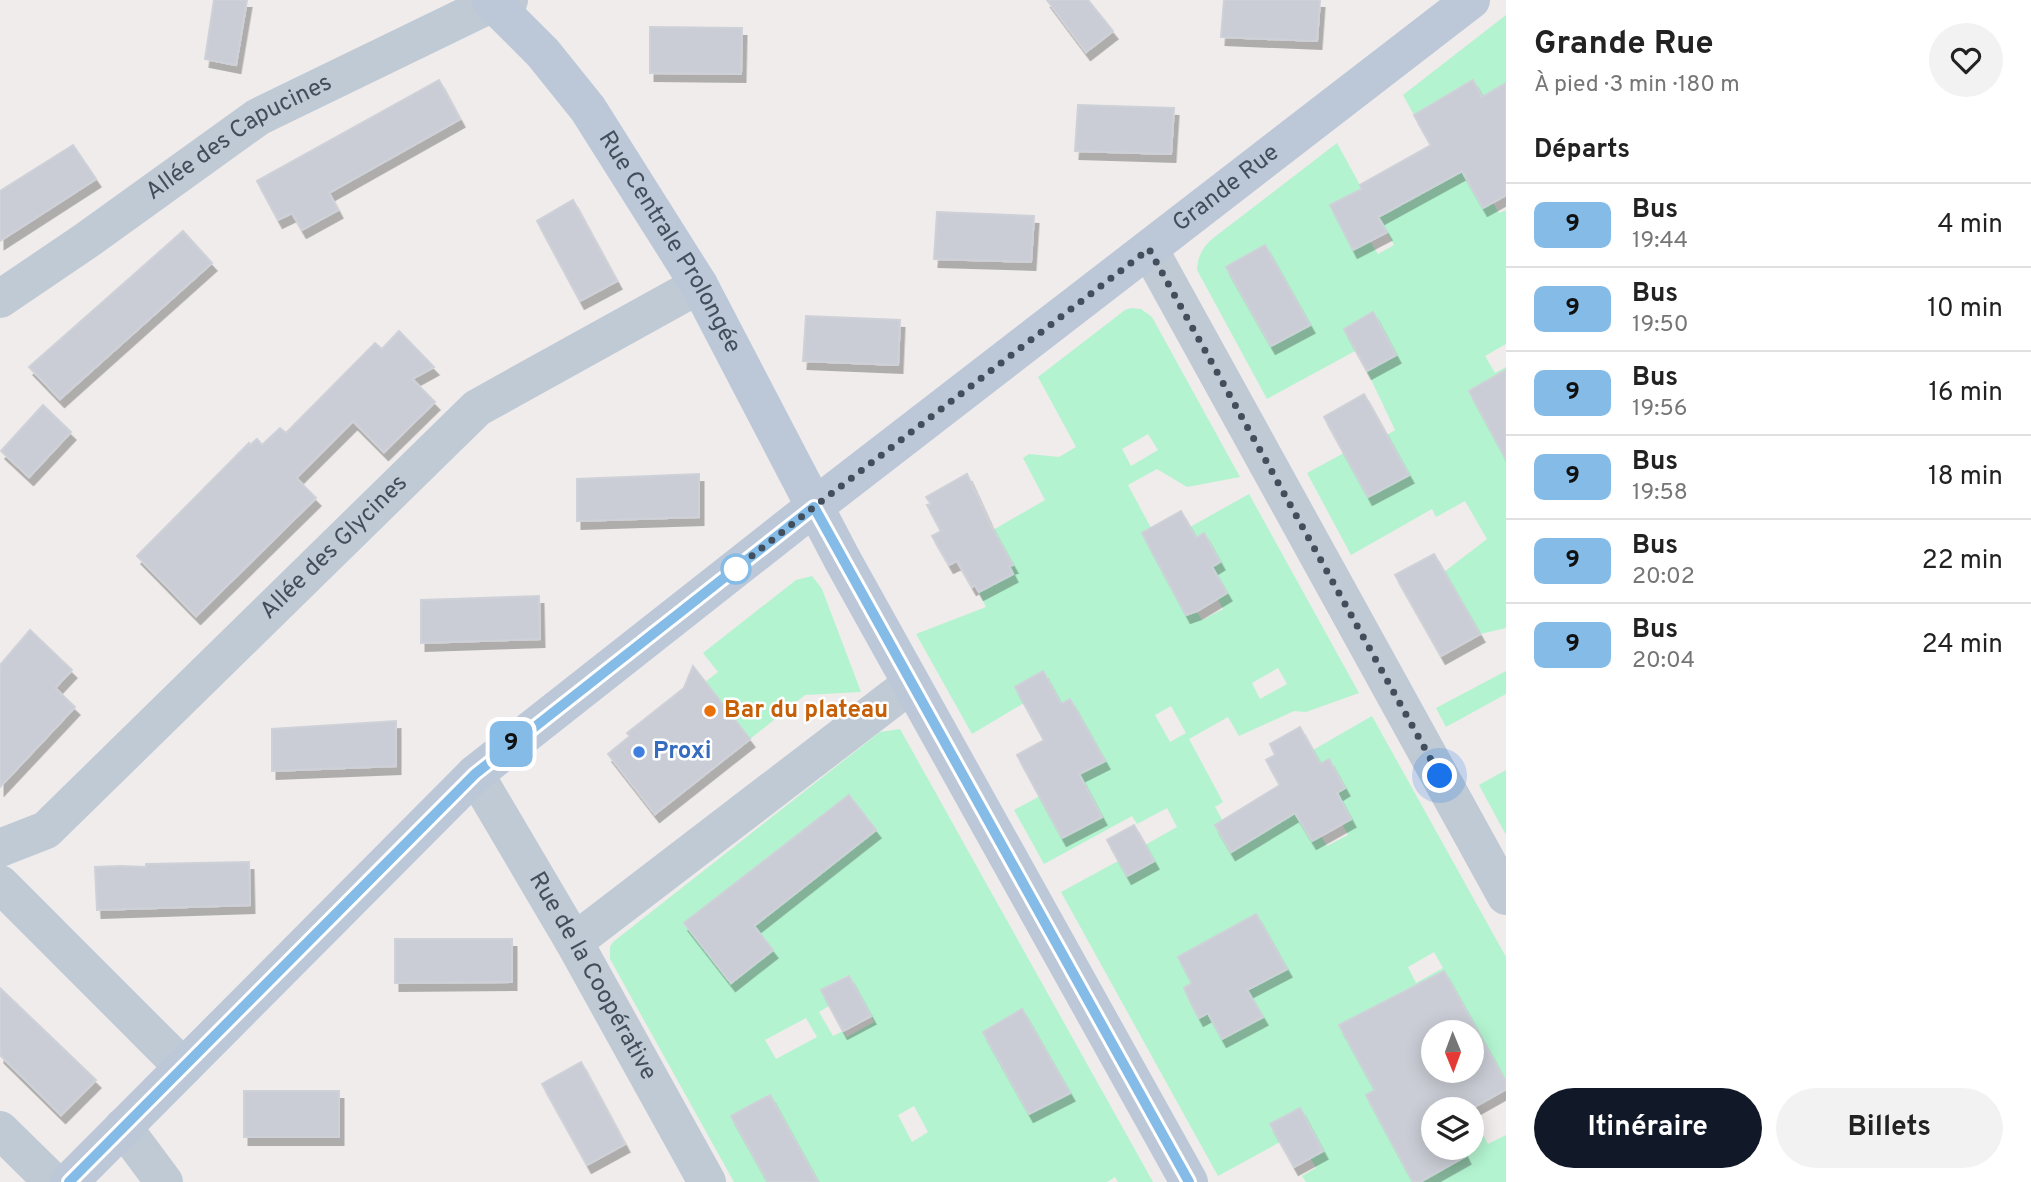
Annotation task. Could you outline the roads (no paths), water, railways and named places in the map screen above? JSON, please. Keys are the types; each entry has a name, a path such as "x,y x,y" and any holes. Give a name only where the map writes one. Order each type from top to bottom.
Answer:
{"street":[{"name":"Grande Rue","path":"69,1182 475,774 814,507 1471,0"},
{"name":"Rue Centrale Prolongée","path":"497,1 588,110 699,285 814,507 1189,1182"},
{"name":"Allée des Capucines","path":"0,299 258,117 497,1"},
{"path":"1149,249 1506,896"},
{"name":"Allée des Glycines","path":"0,848 46,830 477,408 699,285"},
{"path":"574,942 911,684"},
{"name":"Rue de la Coopérative","path":"475,774 574,942 707,1182"},
{"path":"0,884 183,1067"},
{"path":"124,1127 164,1182"},
{"path":"0,1130 53,1182"}],"place":[{"name":"Bar du plateau","path":"710,711"},
{"name":"Proxi","path":"639,752"}]}
